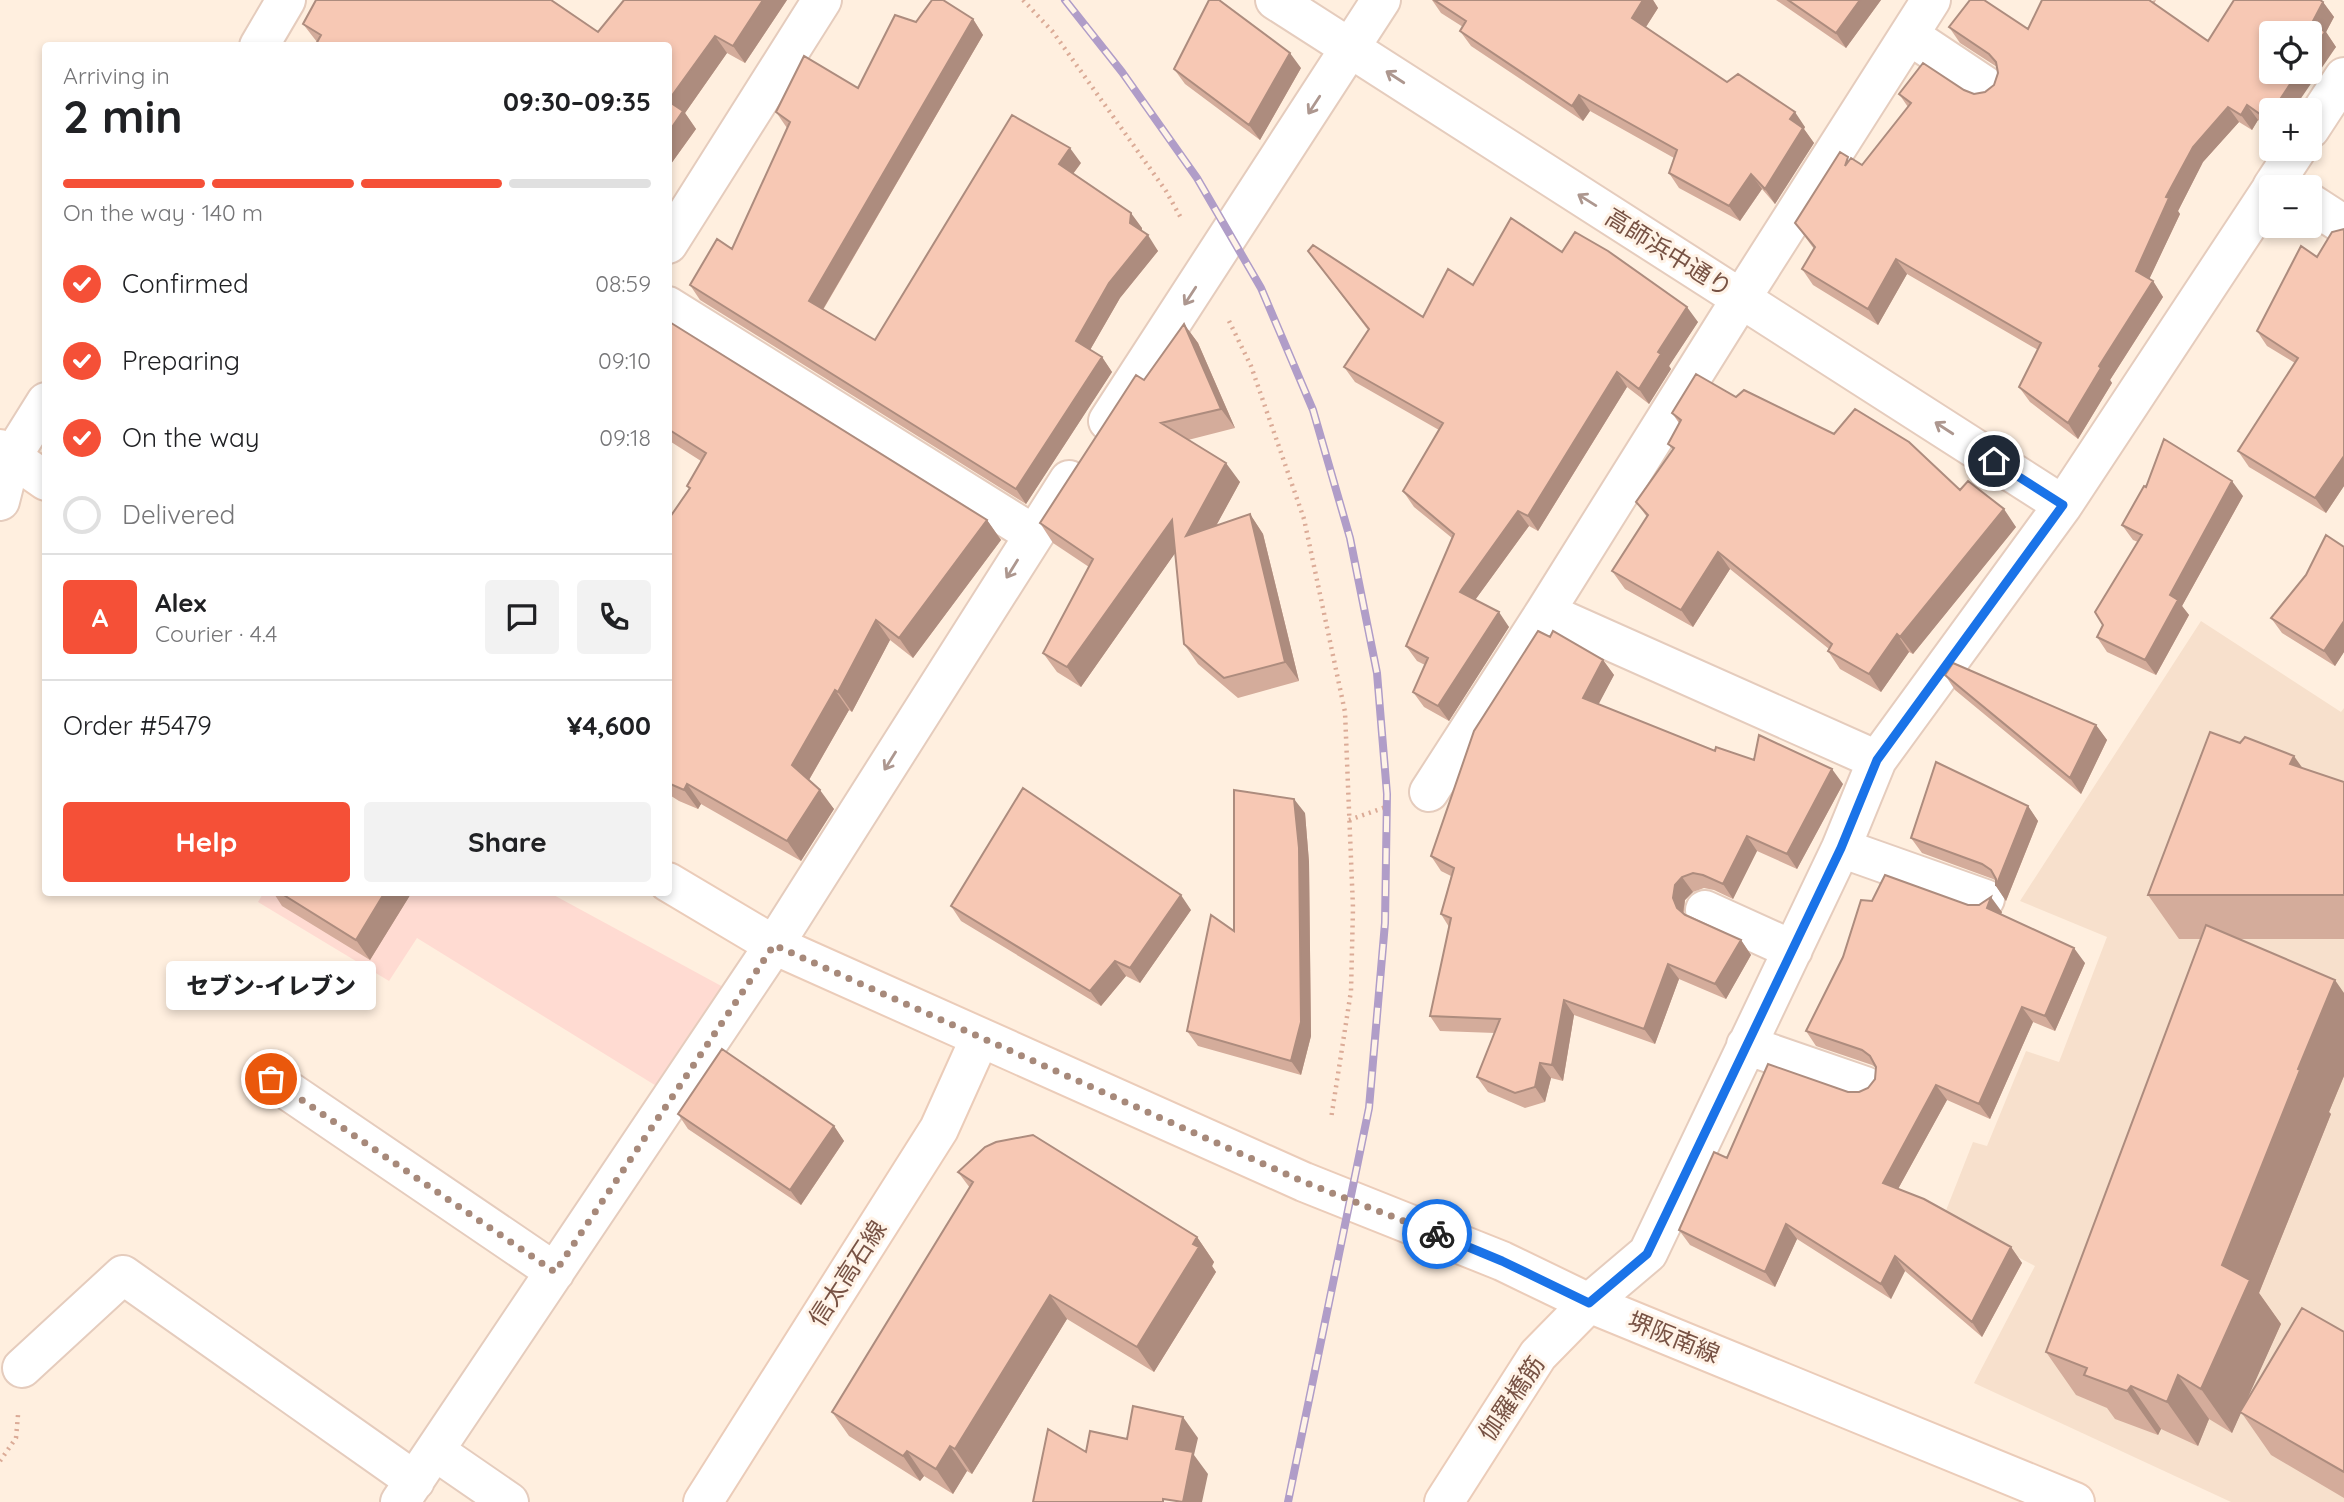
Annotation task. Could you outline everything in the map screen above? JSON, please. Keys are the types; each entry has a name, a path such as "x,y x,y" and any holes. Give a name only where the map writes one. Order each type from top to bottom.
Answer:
{"street":[{"path":"262,42 286,0"},
{"path":"672,238 821,0"},
{"name":"高師浜中通り","path":"1275,0 2063,505"},
{"path":"417,1478 774,945 1033,534 1207,271 1381,0"},
{"path":"1429,792 1931,0"},
{"path":"1909,35 1987,87"},
{"path":"2322,111 2344,77"},
{"name":"伽羅橋筋","path":"1444,1502 1538,1355 1589,1303 1647,1254 1841,848 1877,760 2063,505 2259,211"},
{"path":"2322,211 2344,225"},
{"path":"672,308 1033,534"},
{"path":"0,501 6,454 42,407"},
{"path":"6,454 42,478"},
{"path":"1545,612 1877,760"},
{"path":"1841,848 1985,898"},
{"name":"堺阪南線","path":"672,884 774,945 1304,1182 1502,1261 1589,1303 2075,1502"},
{"path":"1705,910 1793,950"},
{"name":"信太高石線","path":"703,1502 939,1129 981,1038"},
{"path":"1746,1045 1865,1086"},
{"path":"271,1079 555,1272"},
{"path":"22,1367 123,1275 417,1478 509,1502"}],"path":[{"path":"1023,0 1054,32 1166,191 1196,244 1251,366 1304,519 1345,712 1353,908 1351,991 1331,1119"}],"shaded area":[{"path":"2201,621 2341,712 2344,708 2344,1502 2231,1502 1974,1383 2035,1266 1943,1218 1973,1142 1987,1146 2026,1051 2059,1062 2107,937 2020,901"},
{"path":"262,896 556,896 725,988 658,1087 417,938 389,981 258,902"}],"building":[{"path":"316,0 551,0 598,32 624,0 763,0 733,46 715,36 672,95 672,42 317,42 321,35 303,24"},
{"path":"932,0 943,0 973,19 809,301 875,340 1012,115 1070,148 1059,164 1131,213 1130,223 1148,235 1109,283 1076,341 1102,357 1016,489 690,285 717,239 732,249 790,122 776,112 804,56 858,88 895,15 916,22"},
{"path":"1209,0 1219,0 1290,53 1249,125 1174,69"},
{"path":"1434,0 1643,0 1632,18 1727,82 1738,74 1795,112 1790,119 1803,128 1765,189 1751,174 1729,206 1669,173 1677,150 1579,95 1572,106 1460,31 1466,21"},
{"path":"1788,0 1860,0 1836,33"},
{"path":"1970,0 1984,0 2028,29 2042,0 2149,0 2208,41 2234,0 2323,2 2313,21 2259,21 2259,84 2290,84 2281,98 2259,98 2259,113 2247,105 2241,115 2228,107 2193,147 2166,197 2169,198 2136,271 2153,281 2099,366 2101,368 2068,423 2019,387 2041,343 1896,259 1868,309 1802,269 1815,247 1795,223 1840,152 1848,157 1845,166 1851,158 1862,165 1911,103 1899,94 1923,63 1974,94 1985,92 1994,85 1998,73 1996,62 1989,54 1949,27"},
{"path":"672,104 683,111 672,127"},
{"path":"1511,218 1562,252 1575,232 1608,251 1687,307 1658,352 1661,354 1639,389 1617,372 1528,516 1518,511 1460,592 1499,612 1438,706 1413,692 1428,658 1406,646 1454,534 1403,491 1443,423 1344,367 1369,329 1308,251 1313,245 1423,317 1448,269 1473,285"},
{"path":"2344,229 2344,456 2315,498 2238,451 2298,358 2257,331 2301,246 2317,257 2332,232"},
{"path":"672,323 987,520 899,638 876,620 838,692 835,690 792,765 820,790 787,841 687,784 684,790 672,785 672,514 690,488 687,486 706,453 672,432"},
{"path":"1184,324 1221,409 1161,423 1226,463 1186,536 1250,514 1285,662 1224,678 1184,644 1172,520 1067,667 1043,653 1093,559 1040,523 1136,375 1144,380"},
{"path":"1696,374 1736,397 1744,390 1834,434 1855,409 1909,442 1960,490 1968,481 2004,509 1900,637 1897,634 1869,674 1828,651 1832,644 1718,552 1681,610 1612,571 1648,515 1636,502 1674,448 1668,444 1681,420 1672,413"},
{"path":"2164,439 2232,481 2170,595 2178,600 2145,660 2097,637 2103,625 2095,612 2142,535 2122,525 2144,486 2146,487"},
{"path":"2326,535 2344,547 2344,621 2324,651 2271,618 2306,575"},
{"path":"1538,631 1550,637 1553,631 1603,660 1583,698 1715,751 1716,747 1754,760 1759,735 1832,769 1787,854 1747,836 1723,884 1693,873 1682,877 1675,885 1673,898 1677,908 1685,915 1741,940 1715,984 1668,964 1644,1029 1564,1000 1552,1065 1540,1063 1535,1087 1515,1093 1477,1077 1500,1019 1430,1016 1451,918 1441,914 1454,868 1431,856 1474,731"},
{"path":"1953,663 2096,725 2070,778 1945,675"},
{"path":"2210,732 2240,743 2245,737 2294,756 2290,764 2344,782 2344,895 2148,895"},
{"path":"1936,762 2028,806 1996,886 1991,870 1982,864 1911,838"},
{"path":"1023,788 1181,895 1130,968 1115,961 1090,991 951,906"},
{"path":"1234,790 1294,799 1299,848 1301,1022 1291,1061 1187,1031 1211,915 1234,931"},
{"path":"1885,875 1968,905 1979,905 1991,897 1987,908 2074,948 2045,1016 2022,1007 1979,1104 1936,1085 1883,1183 1924,1199 2011,1247 1972,1322 1895,1256 1881,1284 1786,1224 1765,1272 1679,1230 1714,1152 1727,1158 1768,1064 1848,1092 1859,1092 1868,1088 1875,1079 1876,1067 1870,1056 1862,1050 1806,1031 1843,957 1861,900 1872,901"},
{"path":"285,896 383,896 356,940"},
{"path":"2206,925 2335,980 2222,1265 2250,1280 2201,1389 2178,1375 2167,1402 2131,1386 2127,1391 2084,1375 2087,1368 2046,1352"},
{"path":"722,1049 834,1126 790,1190 678,1114"},
{"path":"1033,1135 1197,1237 1193,1244 1199,1247 1137,1347 1050,1295 955,1449 950,1446 936,1469 907,1451 903,1456 832,1412 973,1182 958,1172 985,1147 996,1142"},
{"path":"2302,1308 2344,1332 2344,1472 2240,1412"},
{"path":"1133,1406 1183,1417 1176,1449 1193,1452 1183,1502 1163,1499 1163,1502 1033,1502 1048,1429 1086,1452 1090,1431 1127,1439"}],"railway":[{"path":"1065,0 1122,72 1197,178 1261,288 1313,410 1350,538 1377,673 1387,794 1385,923 1369,1108 1288,1502"}],"way so far":[{"path":"271,1079 555,1272 774,945 1304,1182 1437,1234"}],"place":[{"name":"セブン-イレブン","path":"271,1079"}],"route":[{"path":"1437,1234 1502,1261 1589,1303 1647,1254 1841,848 1877,760 2063,505 1994,461"}]}
